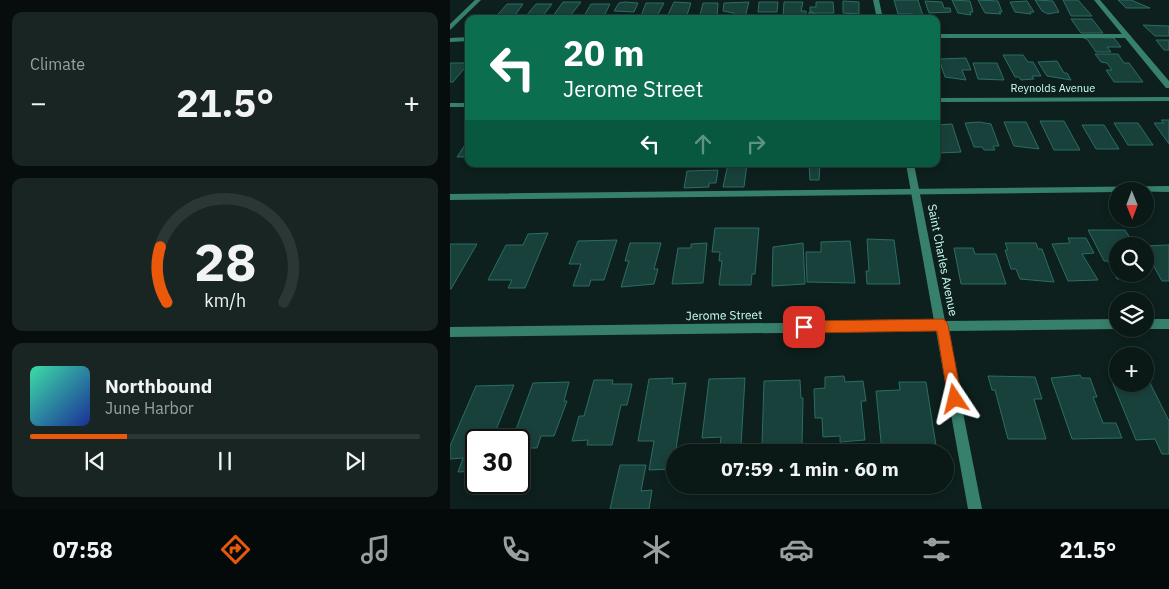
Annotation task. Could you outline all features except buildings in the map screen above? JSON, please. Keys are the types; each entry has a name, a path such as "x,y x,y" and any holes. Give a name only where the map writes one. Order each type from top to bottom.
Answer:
{"street":[{"path":"450,28 478,0"},
{"path":"876,0 879,15"},
{"path":"1097,0 1169,86"},
{"name":"Reynolds Avenue","path":"940,100 1169,99"},
{"path":"450,105 465,105"},
{"name":"Saint Charles Avenue","path":"911,167 976,509"},
{"name":"Jerome Street","path":"450,332 1109,324"},
{"path":"1154,324 1169,324"}],"lane":[{"path":"940,36 1128,36"},
{"path":"450,40 465,39"},
{"path":"450,197 1169,189"}],"route":[{"path":"804,327 942,325 955,399"}]}
